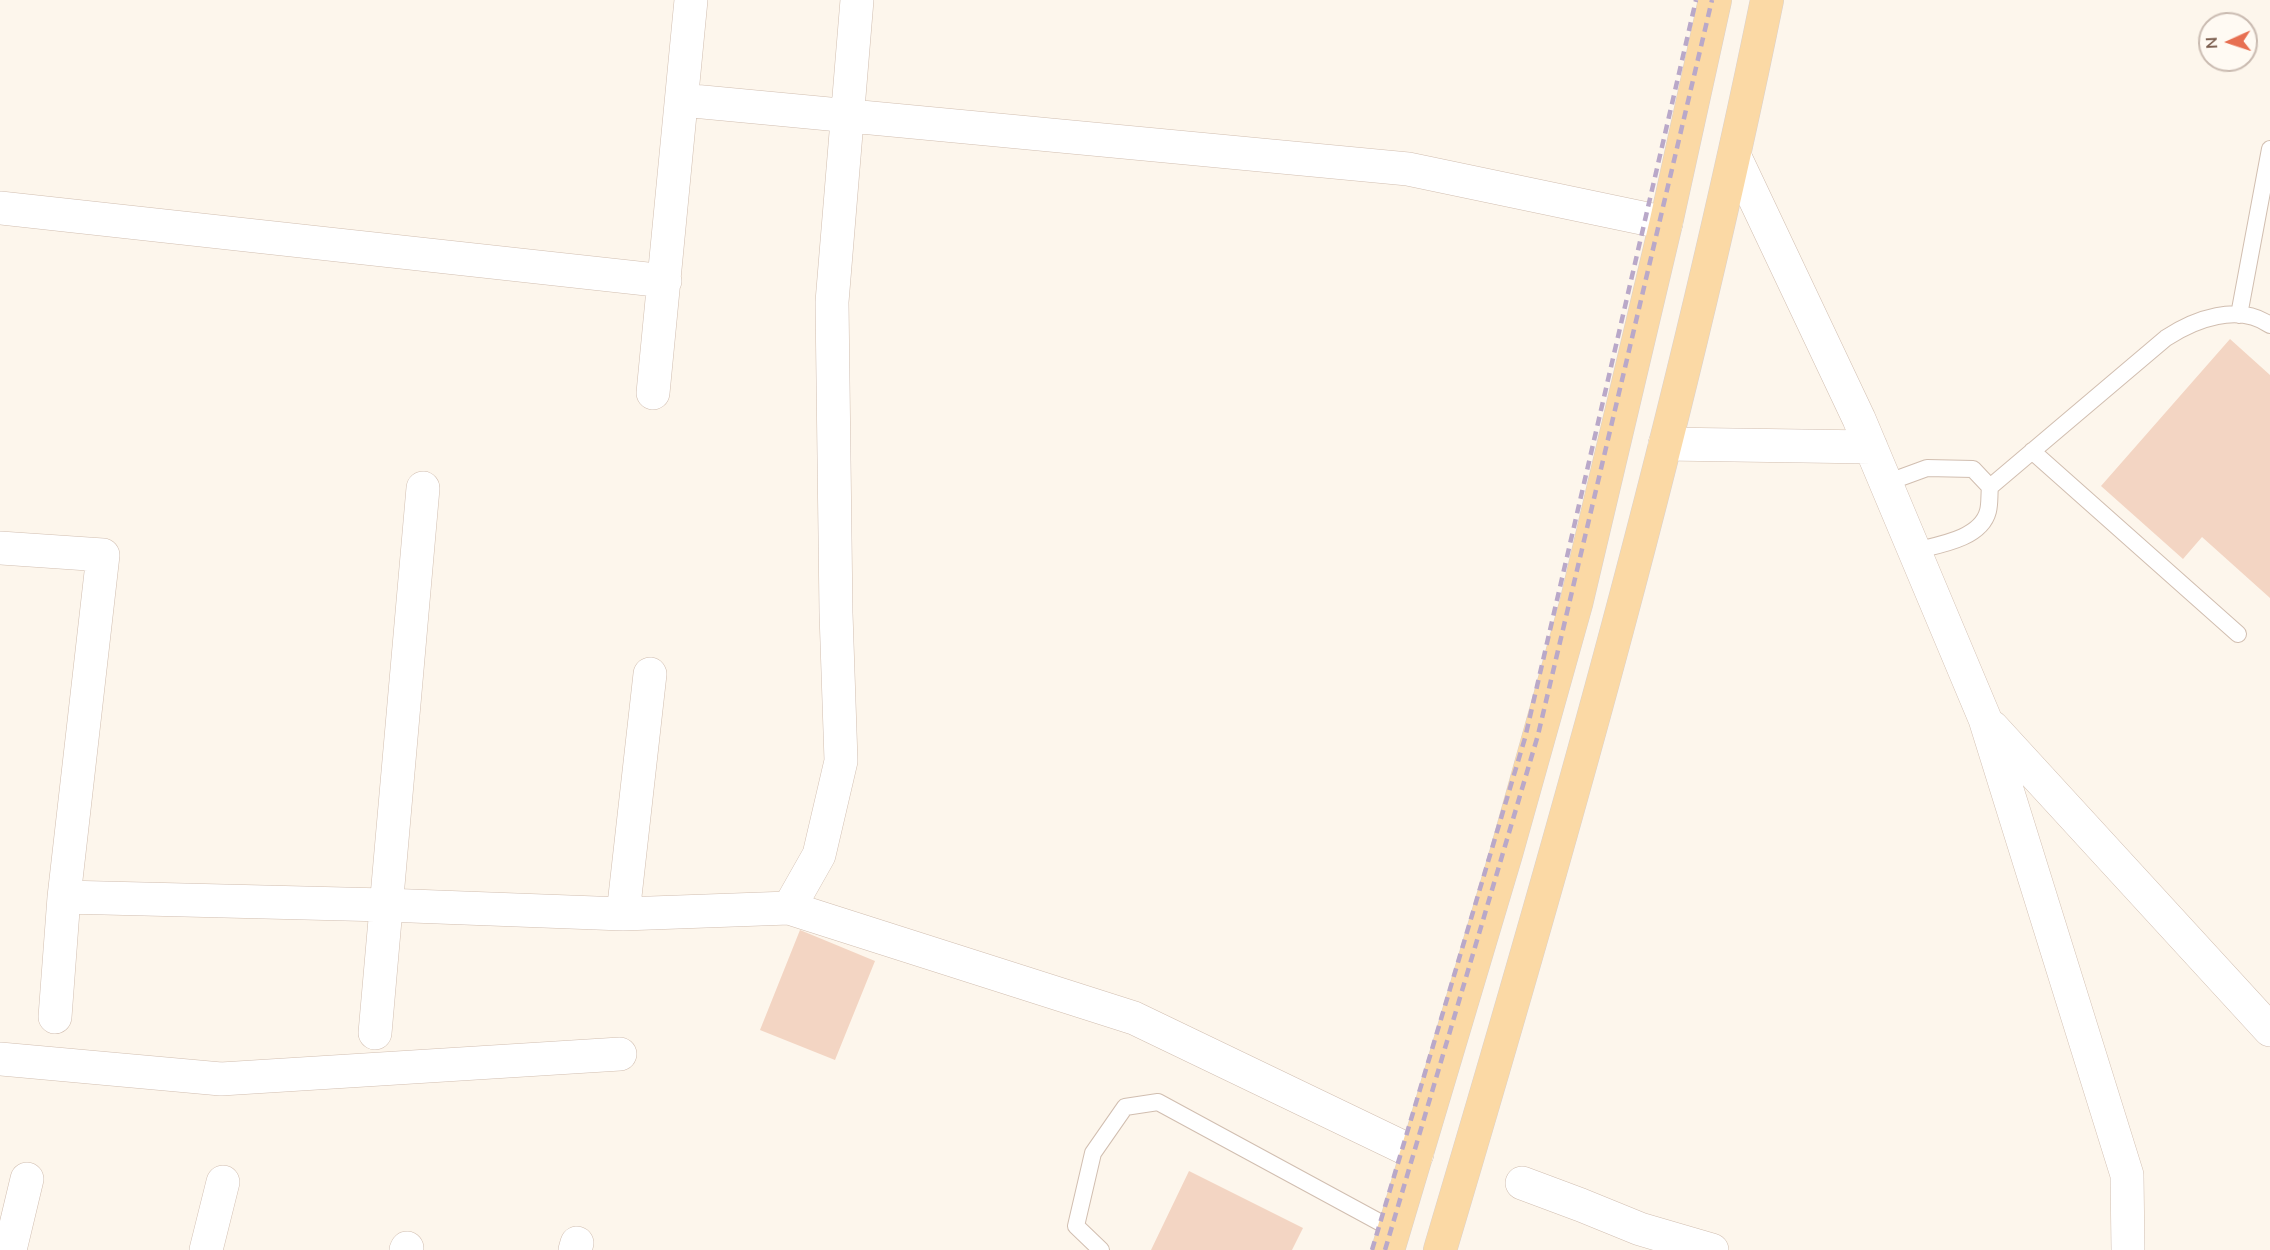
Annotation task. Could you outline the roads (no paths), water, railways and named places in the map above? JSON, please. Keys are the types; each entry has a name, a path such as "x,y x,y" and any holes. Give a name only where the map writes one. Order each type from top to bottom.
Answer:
{"main road":[{"path":"1391,1240 1543,728 1573,615 1666,223 1715,0"},
{"path":"1440,1250 1501,1046 1626,601 1735,157 1767,0"}],"street":[{"path":"652,393 692,0"},
{"path":"789,909 819,855 841,761 836,614 832,302 857,0"},
{"path":"682,100 1408,169 1666,223"},
{"path":"1735,157 1870,447 1985,719 2127,1175 2128,1250"},
{"path":"0,208 665,281"},
{"path":"1665,444 1870,447"},
{"path":"375,1033 423,488"},
{"path":"0,548 103,555 64,897 55,1017"},
{"path":"623,914 650,674"},
{"path":"1985,719 2270,1030"},
{"path":"64,897 385,904 623,914 789,909 1134,1017 1418,1154"},
{"path":"0,1059 221,1079 620,1054"},
{"path":"10,1250 27,1179"},
{"path":"206,1250 223,1182"},
{"path":"1522,1183 1581,1204 1640,1229 1712,1250"}],"lane":[{"path":"2239,315 2270,149"},
{"path":"1914,551 1953,540 1974,531 1988,513 1990,487 2166,338 2185,326 2210,317 2239,315 2264,321 2270,325"},
{"path":"2032,451 2238,634"},
{"path":"1886,483 1927,468 1973,469 1990,487"},
{"path":"1101,1250 1076,1226 1093,1153 1125,1107 1158,1102 1391,1240"}],"railway":[{"path":"1372,1250 1525,738 1696,0"},
{"path":"1385,1250 1538,735 1712,0"}]}
